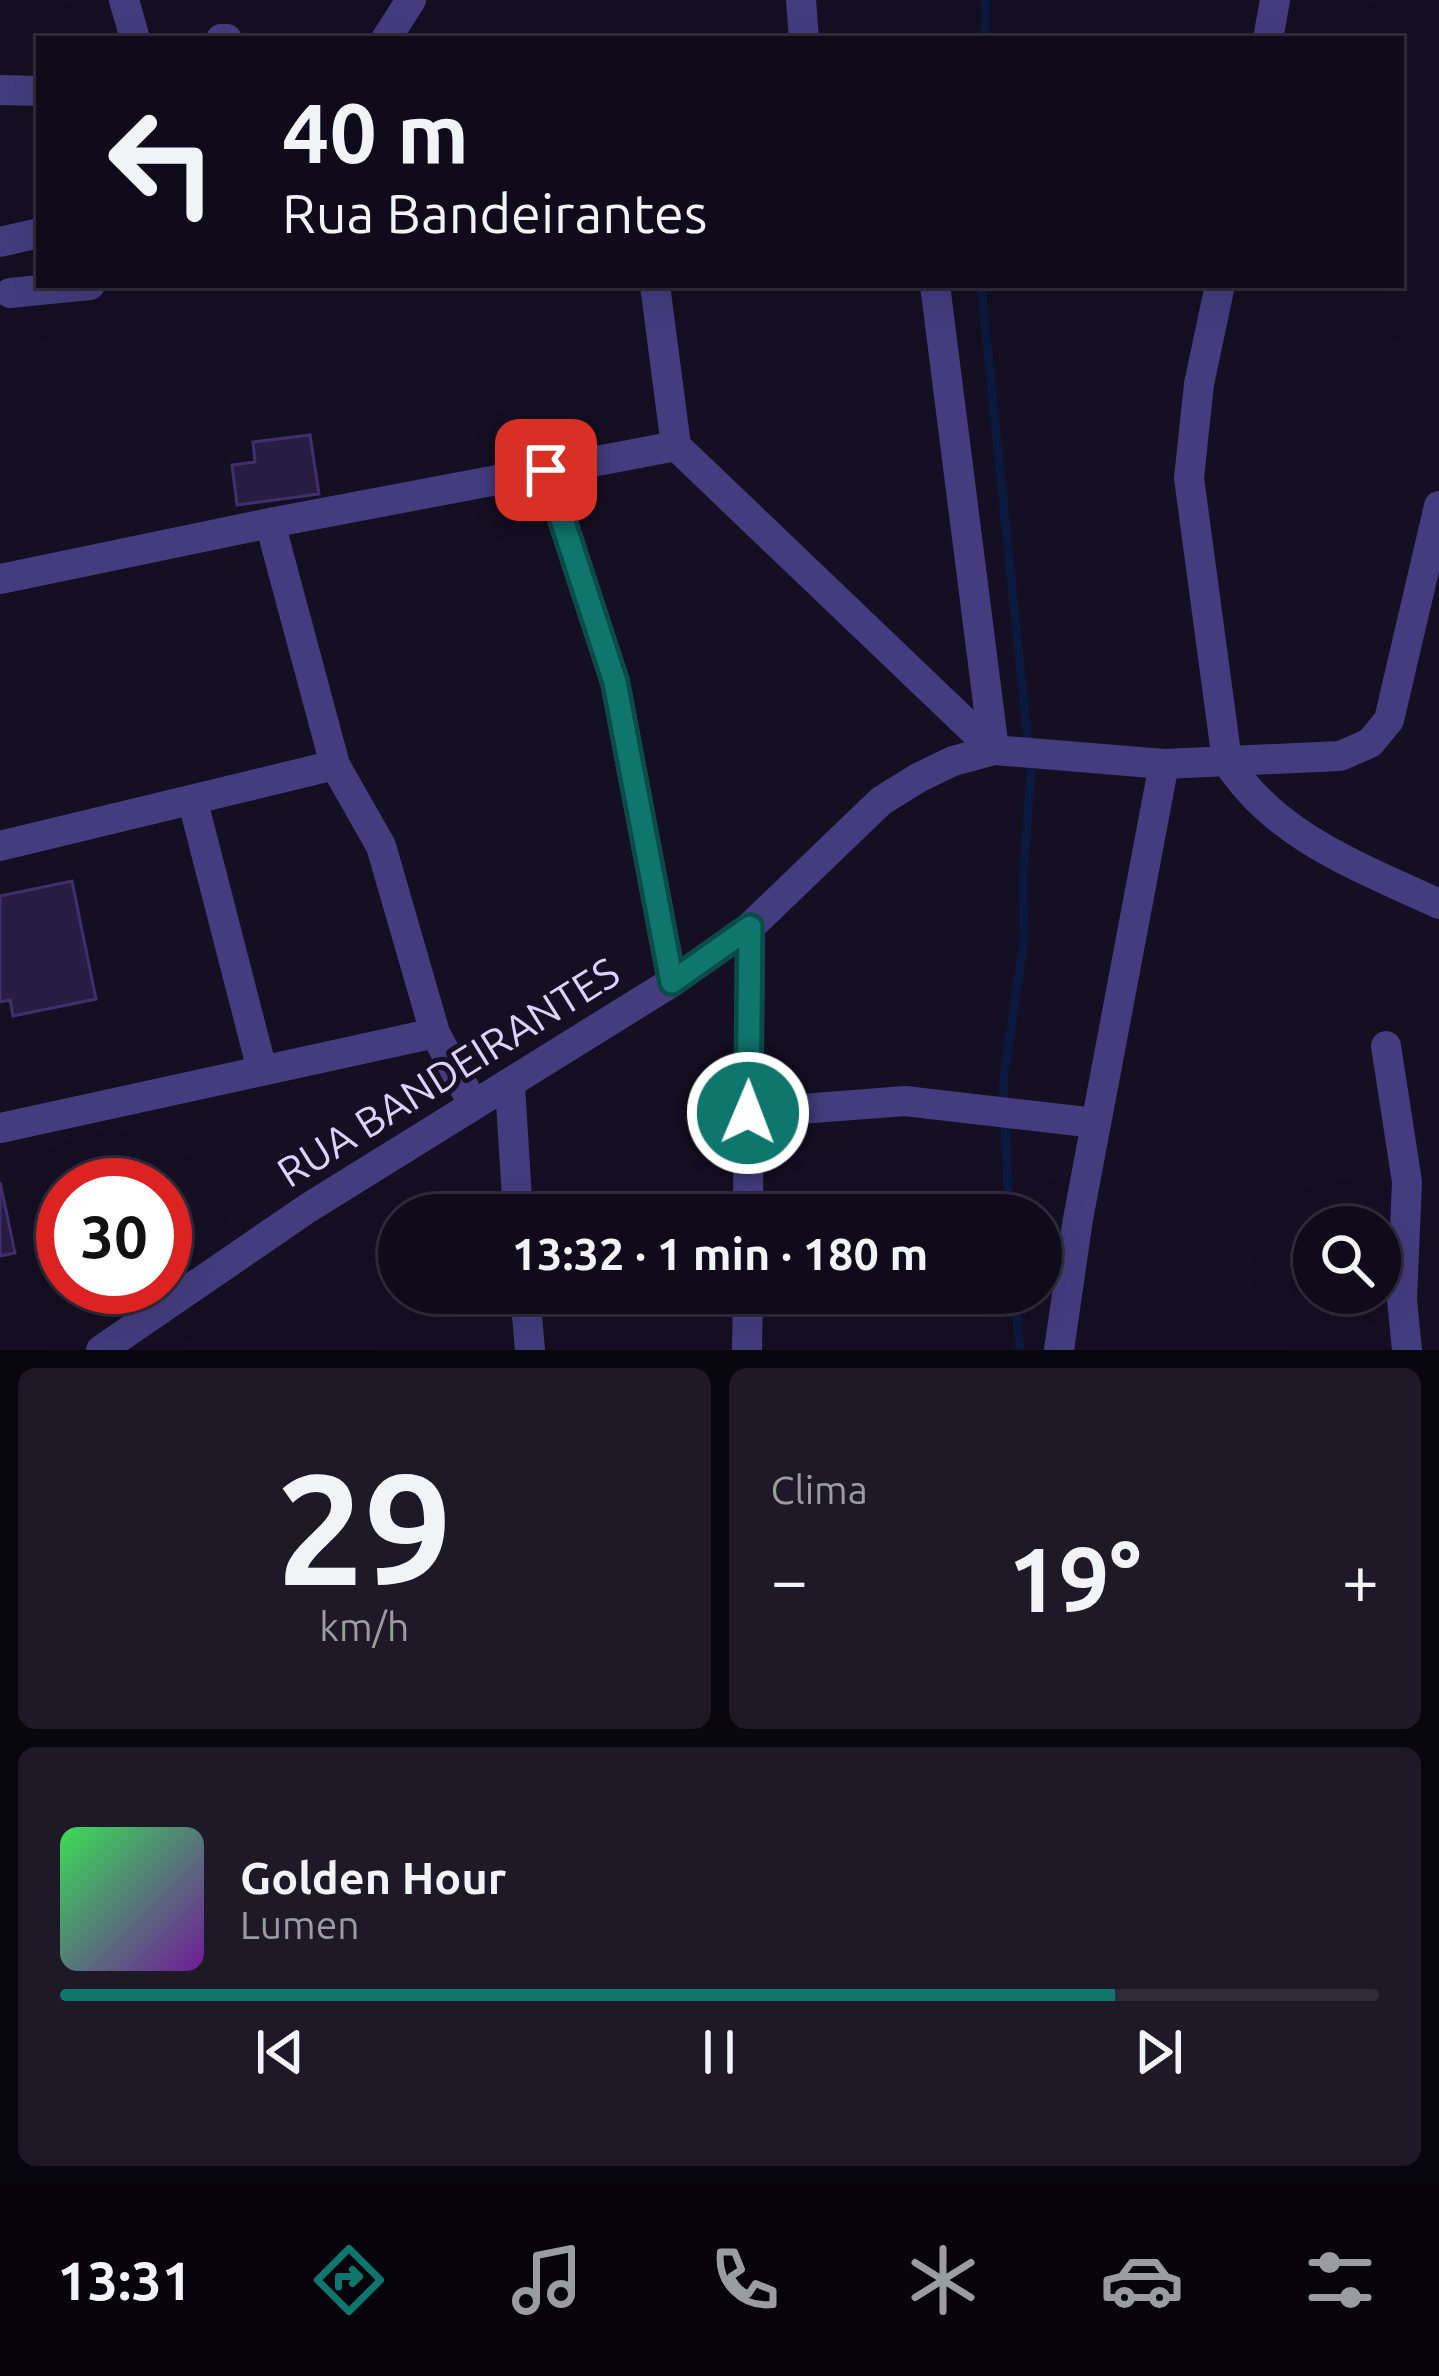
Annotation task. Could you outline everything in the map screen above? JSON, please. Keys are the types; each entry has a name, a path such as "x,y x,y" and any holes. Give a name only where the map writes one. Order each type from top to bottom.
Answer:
{"street":[{"path":"124,0 134,36"},
{"path":"388,36 411,0"},
{"path":"801,0 804,36"},
{"path":"1269,36 1275,0"},
{"path":"0,90 36,91"},
{"path":"0,242 36,233"},
{"path":"655,288 676,446 994,750"},
{"path":"934,288 994,750"},
{"path":"1219,288 1199,384 1189,478 1227,761 1245,790 1300,836 1439,904"},
{"path":"0,579 676,446"},
{"path":"546,470 615,682 672,982"},
{"name":"RUA BANDEIRANTES","path":"101,1350 308,1208 672,982 750,927 881,801 953,761 994,750 1164,764 1340,756 1370,743 1389,720 1439,506"},
{"path":"270,523 335,765 381,847 435,1034 473,1104"},
{"path":"1059,1350 1096,1123 1164,764"},
{"path":"0,846 335,765"},
{"path":"193,802 262,1070"},
{"path":"748,1194 750,927"},
{"path":"0,1128 435,1034"},
{"path":"1386,1046 1407,1182 1402,1300 1407,1350"},
{"path":"510,1086 517,1194"},
{"path":"748,1113 905,1101 1096,1123"},
{"path":"527,1314 530,1350"},
{"path":"747,1350 748,1314"}],"building":[{"path":"310,435 319,494 237,505 232,465 255,462 253,442"},
{"path":"72,881 96,999 13,1016 10,1000 0,1002 0,896"},
{"path":"0,1182 15,1253 0,1256"}],"waterway":[{"path":"985,36 986,0"},
{"path":"981,288 1031,772 1024,940 1003,1082 1008,1194"},
{"path":"1017,1314 1020,1350"}],"route":[{"path":"546,470 615,682 672,982 750,927 748,1113"}]}
